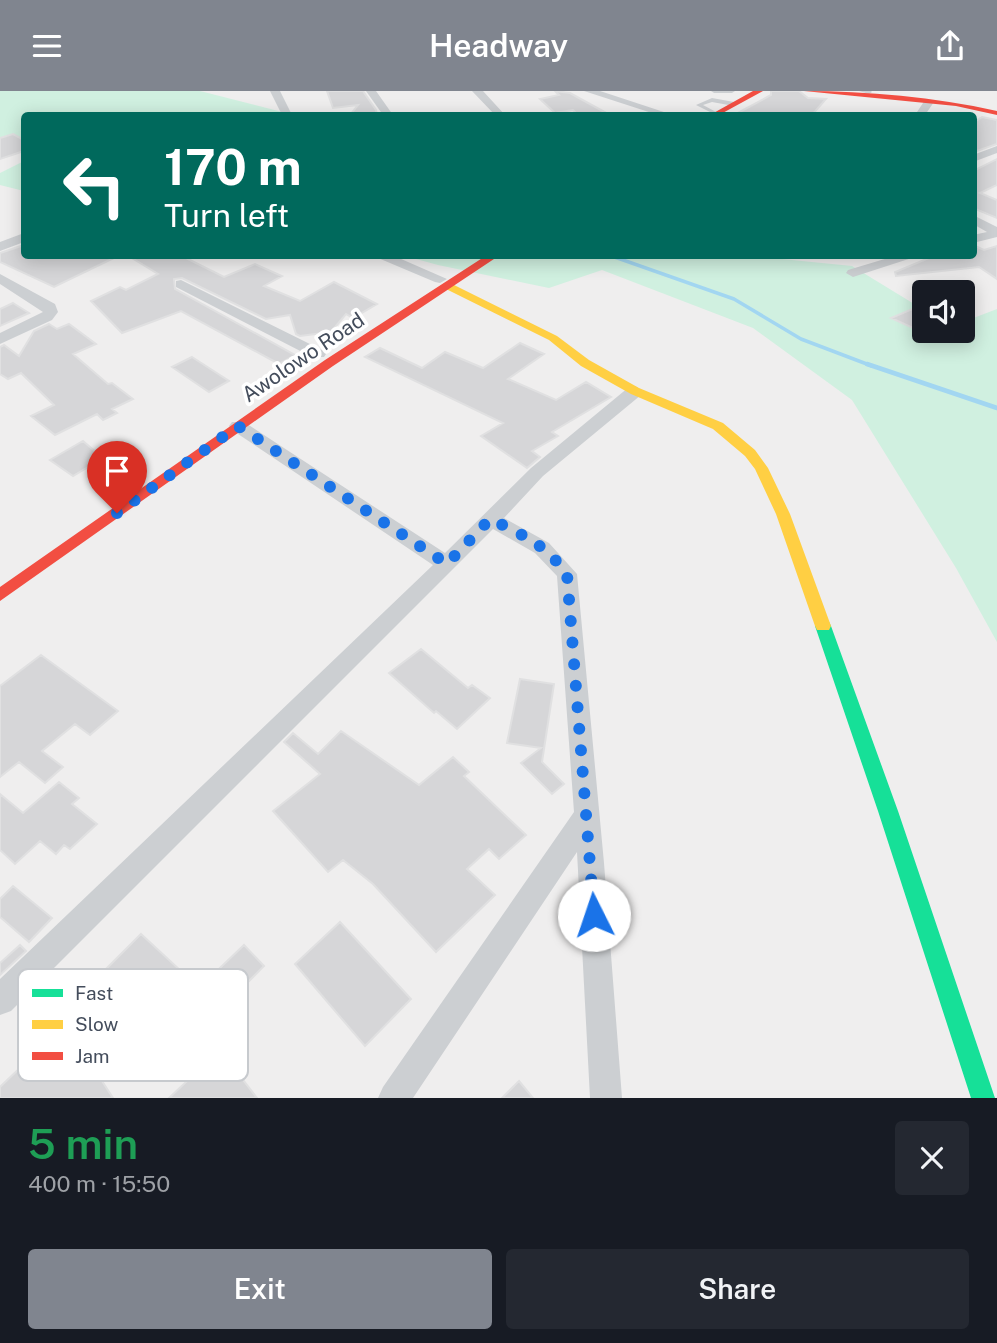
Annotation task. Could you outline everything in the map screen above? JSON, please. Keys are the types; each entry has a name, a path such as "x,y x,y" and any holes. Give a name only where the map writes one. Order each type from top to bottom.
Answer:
{"main road":[{"path":"733,102 772,91"},
{"path":"808,91 861,93 925,109 995,111"},
{"name":"Awolowo Road","path":"0,596 473,259"},
{"name":"Awolowo Road","path":"0,578 318,354 487,259"},
{"path":"444,282 553,338 585,363 635,391 718,426 735,438 761,468 783,514 884,798 983,1098"}],"street":[{"path":"275,91 286,112"},
{"path":"371,91 386,112"},
{"path":"477,91 497,112"},
{"path":"589,91 658,112"},
{"path":"977,157 997,149"},
{"path":"977,221 997,232"},
{"path":"977,238 997,232"},
{"path":"0,247 21,238"},
{"path":"388,259 444,282"},
{"path":"853,272 900,259"},
{"path":"0,278 50,307 51,312 47,317 0,339"},
{"path":"181,284 318,354"},
{"path":"32,969 447,564 537,472 635,391"},
{"path":"238,426 447,564"},
{"path":"490,519 536,541 554,556 567,574 606,1098"},
{"path":"395,1097 587,815"},
{"path":"0,1000 18,982"}],"lane":[{"path":"714,91 733,102"}],"green space":[{"path":"0,91 200,91 282,112 21,112 21,144 0,138"},
{"path":"21,162 21,190 0,185 0,173"},
{"path":"416,259 783,259 852,266 912,303 912,343 975,343 975,317 997,309 997,642 956,568 852,400 753,328 602,270 549,288"}],"building":[{"path":"327,91 363,91 376,112 352,112 358,105 333,108"},
{"path":"555,91 570,93 605,112 554,112 540,99 559,95"},
{"path":"771,91 799,91 808,98 826,99 815,112 740,112 771,95"},
{"path":"982,117 997,120 997,144 977,151 977,120"},
{"path":"13,134 21,138 21,152 0,159 0,138"},
{"path":"997,159 997,185 980,193 997,200 997,218 977,210 977,169"},
{"path":"21,246 21,259 112,259 54,287 0,262 0,253"},
{"path":"997,246 997,279 979,267 896,276 895,272 926,259 977,259 977,247 984,250"},
{"path":"134,259 188,259 224,277 255,264 282,276 264,286 300,301 334,282 377,304 353,318 346,314 331,332 300,336 296,334 290,315 266,319 182,278 174,279 175,289 295,355 279,364 181,311 122,333 91,301 120,287 126,290 158,274"},
{"path":"13,303 29,313 0,326 0,309"},
{"path":"912,309 912,328 891,318"},
{"path":"49,324 57,329 69,324 96,344 73,354 108,384 112,383 133,399 112,409 117,413 103,420 97,414 55,435 31,416 54,405 21,373 8,379 0,374 0,347 4,345 19,356 34,331"},
{"path":"520,343 544,354 508,379 556,400 586,382 611,397 552,432 558,436 532,451 540,457 527,468 481,436 503,423 365,357 380,348 422,368 445,352 483,368"},
{"path":"192,357 229,381 209,392 172,367"},
{"path":"83,441 103,458 73,476 50,460"},
{"path":"421,649 468,688 472,685 490,698 457,729 436,711 434,713 389,673"},
{"path":"41,655 118,711 90,735 75,724 42,751 63,767 45,783 19,762 0,777 0,686"},
{"path":"520,679 554,684 542,762 564,784 552,794 521,763 541,748 507,743"},
{"path":"341,731 419,785 453,757 469,772 464,776 526,835 499,859 489,849 467,869 495,895 436,952 373,884 343,860 328,872 273,811 320,774 284,742 293,733 318,754"},
{"path":"59,782 79,798 72,804 97,824 70,849 64,845 56,854 40,841 15,864 0,850 0,794 23,813"},
{"path":"13,886 52,918 29,942 0,917 0,899"},
{"path":"340,922 411,999 365,1046 295,964"},
{"path":"141,934 179,969 106,969"},
{"path":"20,945 26,951 0,975 0,963"},
{"path":"244,945 264,966 248,982 248,969 219,969"},
{"path":"18,1070 18,1081 102,1081 113,1098 0,1098 0,1087"},
{"path":"187,1081 244,1081 257,1098 169,1098"},
{"path":"519,1081 533,1098 502,1098"}],"waterway":[{"path":"620,259 734,299 801,339 872,366"},
{"path":"867,364 997,408"}],"traffic: fast":[{"path":"823,626 888,811 983,1098"}],"traffic: slow":[{"path":"448,286 553,338 585,363 635,391 718,426 750,453 761,468 783,514 823,626"}],"traffic: jam":[{"path":"720,112 759,91"},
{"path":"808,91 956,104 997,113"},
{"path":"0,595 329,363 489,259"}],"route":[{"path":"117,513 238,426 447,564 490,519 536,541 554,556 567,574 594,915"}]}
